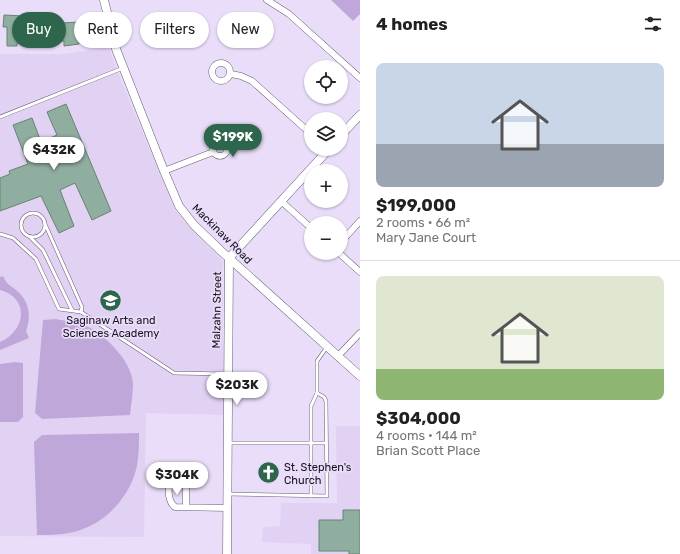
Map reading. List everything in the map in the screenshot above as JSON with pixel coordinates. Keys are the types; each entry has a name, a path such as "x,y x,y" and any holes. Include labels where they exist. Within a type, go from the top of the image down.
{"street":[{"name":"Mackinaw Road","path":"104,0 116,49 123,68 164,171 179,206 187,218 229,258 360,376"},
{"path":"267,0 290,14 360,78"},
{"path":"231,74 241,76 252,81 304,128"},
{"path":"348,128 360,115"},
{"path":"164,171 213,152"},
{"path":"229,258 322,156"},
{"path":"281,201 304,222"},
{"path":"348,234 360,221"},
{"name":"Malzahn Street","path":"227,554 229,258"},
{"path":"347,260 360,272"},
{"path":"338,356 360,333"},
{"path":"186,507 185,483 183,479 172,479 170,500 171,504 175,507 228,508"}],"lane":[{"path":"0,117 123,68"},
{"path":"72,310 43,250 23,232 21,224 24,216 32,213 39,214 45,224 82,307 81,312"},
{"path":"30,237 41,234 44,231 45,224"},
{"path":"0,234 13,238 36,259 58,309 81,312 174,373 228,374"},
{"path":"311,496 311,406 317,394 316,364 319,357 327,347"},
{"path":"228,494 325,496 328,494 326,401 324,397 317,394"},
{"path":"227,443 326,443"}],"shaded area":[{"path":"331,0 360,0 360,14 353,21"},
{"name":"Saginaw Arts and Sciences Academy","path":"109,48 114,63 174,208 183,220 223,261 223,339 228,374 227,415 146,413 144,537 0,536 0,54 64,54"},
{"path":"3,276 7,283 20,294 26,303 29,320 26,331 29,338 0,350 0,342 9,337 15,330 21,315 20,307 16,300 10,294 0,290 0,277"},
{"path":"56,319 78,323 98,333 122,356 131,375 133,384 130,415 42,419 35,413 43,320"},
{"path":"15,362 23,363 23,417 18,422 0,422 0,364"},
{"path":"336,426 360,426 360,554 311,554 311,544 262,542 263,527 280,526 281,503 337,503"},
{"path":"139,433 138,461 133,480 123,498 109,513 101,520 77,531 60,534 37,535 34,442 42,435"}],"building":[{"path":"4,15 12,15 12,46 7,46 7,27 3,27"},
{"path":"74,22 74,45 66,46 66,23"},
{"path":"66,104 111,211 92,220 75,183 60,190 74,226 59,233 41,196 0,211 0,178 10,174 9,171 28,164 13,125 32,118 41,142 57,135 47,112"},
{"path":"343,510 360,510 360,554 349,554 349,551 319,551 319,520 343,520"}],"place":[{"name":"Saginaw Arts and Sciences Academy","path":"111,300"},
{"name":"St. Stephen's Church","path":"268,473"}]}
